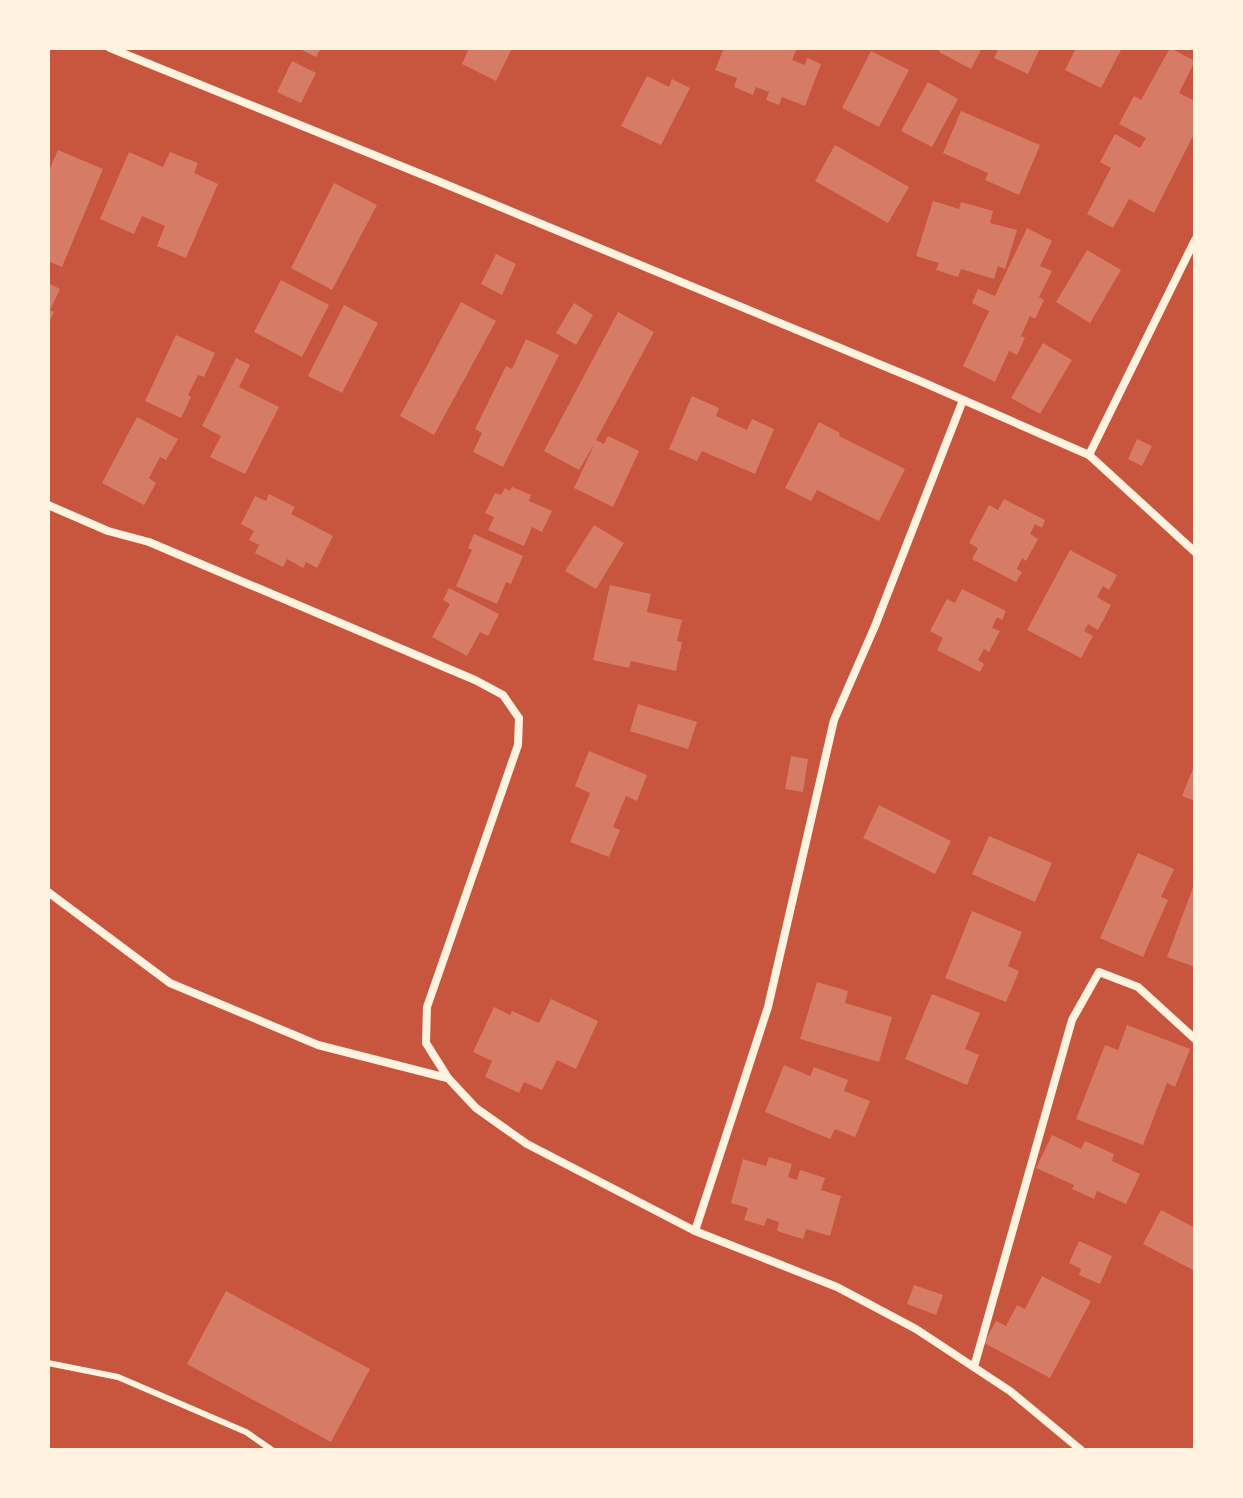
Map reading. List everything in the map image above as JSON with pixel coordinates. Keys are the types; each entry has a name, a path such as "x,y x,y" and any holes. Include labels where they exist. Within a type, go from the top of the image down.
{"street":[{"path":"110,48 477,197 1089,455 1195,552"},
{"path":"1089,455 1195,240"},
{"path":"695,1231 768,1007 834,720 875,626 963,400"},
{"path":"48,505 108,531 149,542 475,680 503,695 519,718 518,745 427,1007 426,1043 448,1078 476,1108 527,1144 695,1231 837,1287 916,1329 1010,1391 1081,1450"},
{"path":"48,892 170,983 318,1045 448,1078"},
{"path":"974,1367 1072,1020 1099,972 1138,987 1195,1039"}],"lane":[{"path":"48,1363 118,1377 246,1432 272,1450"}],"building":[{"path":"298,48 321,48 316,57"},
{"path":"469,48 512,48 496,81 462,64"},
{"path":"724,48 797,48 792,60 805,65 807,58 821,64 805,106 782,97 779,105 766,100 769,92 756,87 753,95 734,87 737,78 715,70"},
{"path":"941,48 982,48 971,69 939,52"},
{"path":"999,48 1040,48 1028,74 994,58"},
{"path":"1076,48 1122,48 1101,88 1065,70"},
{"path":"1170,48 1195,61 1179,93 1195,101 1195,132 1154,213 1129,199 1113,228 1087,214 1111,168 1100,162 1115,134 1140,148 1146,138 1119,124 1134,96 1141,100"},
{"path":"871,51 909,70 879,127 842,108"},
{"path":"292,61 316,73 301,103 277,92"},
{"path":"647,76 669,87 672,79 690,88 661,145 621,126"},
{"path":"928,82 958,99 932,147 901,131"},
{"path":"961,111 1040,145 1019,195 985,180 988,173 943,153"},
{"path":"835,145 909,187 888,223 815,181"},
{"path":"58,150 103,169 62,267 48,261 48,167"},
{"path":"129,152 163,167 170,152 198,163 194,173 218,184 186,258 157,246 165,226 142,216 134,234 100,219"},
{"path":"334,183 377,205 332,290 291,268"},
{"path":"933,201 959,209 961,202 993,211 990,223 1017,230 1005,269 998,266 994,279 961,269 958,277 936,270 939,263 916,256"},
{"path":"1027,228 1052,241 1040,266 1052,271 1039,297 1044,300 1035,319 1030,316 1017,355 1009,351 995,382 963,366 989,311 972,303 978,289 995,296"},
{"path":"1087,250 1121,270 1090,323 1056,302"},
{"path":"496,254 516,264 502,295 481,284"},
{"path":"281,280 329,305 302,357 254,332"},
{"path":"48,283 60,289 50,310 54,312 48,325"},
{"path":"461,302 496,321 434,435 400,416"},
{"path":"574,303 593,315 576,345 556,333"},
{"path":"344,305 378,323 342,393 308,376"},
{"path":"618,312 654,332 596,440 604,444 608,436 639,451 613,507 574,488 595,443 579,470 544,451"},
{"path":"176,335 215,353 204,377 198,375 181,418 145,401"},
{"path":"526,339 559,355 503,467 473,452 482,433 475,429 506,366 512,369"},
{"path":"1043,343 1072,360 1040,414 1011,398"},
{"path":"236,358 250,365 239,387 279,407 245,474 210,457 221,436 202,426"},
{"path":"692,396 719,408 716,416 747,430 752,419 774,429 755,474 702,451 697,461 669,449"},
{"path":"137,417 178,439 166,460 160,457 149,478 156,483 144,505 102,483"},
{"path":"819,422 840,433 839,436 905,469 879,521 817,490 811,501 785,488"},
{"path":"1137,439 1152,446 1142,466 1128,459"},
{"path":"512,487 531,495 529,501 552,511 542,532 532,527 524,546 488,530 494,517 485,513 495,493 501,495 505,488 510,491"},
{"path":"269,494 295,507 291,514 333,536 317,568 306,562 303,568 287,559 283,567 255,553 259,545 249,540 254,531 241,524 255,496 266,501"},
{"path":"1004,499 1045,520 1042,528 1035,524 1030,534 1038,539 1026,561 1022,558 1017,569 1022,572 1016,582 972,559 978,548 969,543 989,505 998,510"},
{"path":"594,525 624,543 596,589 565,571"},
{"path":"474,534 523,556 511,584 506,582 497,604 456,586 472,550 468,548"},
{"path":"1070,550 1117,575 1109,590 1103,586 1097,597 1111,605 1098,630 1088,624 1084,631 1093,636 1081,658 1027,630"},
{"path":"610,585 651,594 647,612 682,620 677,641 682,642 676,671 631,661 629,668 593,660"},
{"path":"449,588 499,614 488,636 480,632 467,656 432,637 450,604 443,600"},
{"path":"962,589 1006,611 1002,620 997,617 992,628 1000,631 989,652 984,649 978,660 984,664 980,672 937,650 943,638 930,631 947,599 955,603"},
{"path":"638,704 697,722 688,749 630,731"},
{"path":"589,751 647,775 637,801 626,796 613,827 620,830 609,857 570,842 590,793 575,786"},
{"path":"791,756 808,759 803,792 785,789"},
{"path":"1195,764 1195,801 1182,796"},
{"path":"879,805 951,841 935,874 863,838"},
{"path":"989,836 1052,863 1035,902 972,874"},
{"path":"1138,853 1174,869 1161,897 1168,900 1143,957 1100,938"},
{"path":"1195,882 1195,967 1167,957"},
{"path":"972,911 1022,932 1008,966 1019,971 1006,1002 945,978"},
{"path":"817,982 848,991 845,1003 892,1017 879,1062 800,1039"},
{"path":"932,994 980,1013 965,1049 979,1055 967,1085 905,1059"},
{"path":"551,999 598,1021 576,1069 557,1060 542,1090 524,1082 519,1093 485,1077 492,1061 473,1052 494,1007 539,1023"},
{"path":"1127,1025 1190,1049 1175,1087 1167,1083 1143,1145 1076,1119 1105,1045 1118,1050"},
{"path":"784,1065 810,1076 814,1067 848,1080 844,1091 870,1101 855,1137 835,1129 830,1139 765,1112"},
{"path":"1052,1135 1081,1149 1085,1141 1114,1154 1112,1161 1140,1174 1126,1204 1097,1191 1094,1199 1072,1189 1074,1185 1036,1168"},
{"path":"769,1157 792,1164 788,1177 797,1180 800,1170 825,1178 821,1190 841,1196 830,1236 806,1229 803,1239 777,1231 779,1222 767,1218 764,1226 744,1220 748,1208 731,1203 743,1159 766,1166"},
{"path":"1161,1210 1195,1228 1195,1271 1143,1244"},
{"path":"1079,1241 1112,1256 1100,1284 1079,1275 1081,1269 1069,1263"},
{"path":"1042,1276 1091,1301 1050,1378 984,1343 996,1321 1006,1326 1017,1305 1025,1309"},
{"path":"914,1285 943,1295 936,1315 907,1304"},
{"path":"226,1291 370,1369 331,1442 187,1364"}]}
